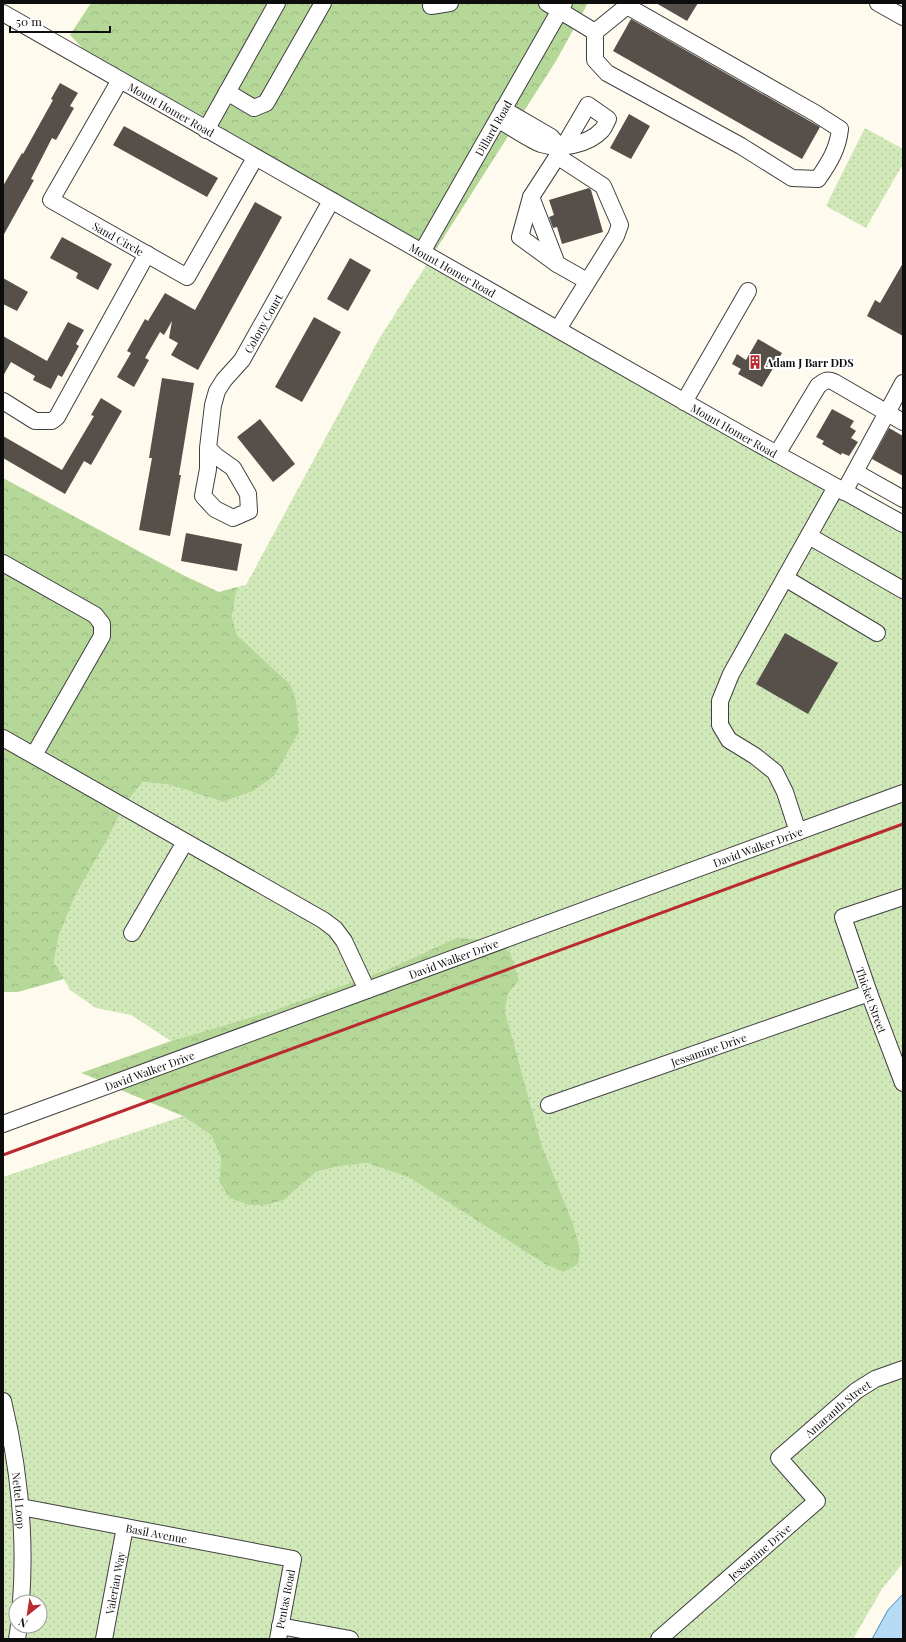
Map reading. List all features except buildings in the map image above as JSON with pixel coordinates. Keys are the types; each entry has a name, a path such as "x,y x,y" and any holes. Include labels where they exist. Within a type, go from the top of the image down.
{"street":[{"path":"206,130 277,3"},
{"path":"227,92 254,108 266,103 323,3"},
{"path":"431,6 450,3"},
{"path":"878,3 903,17"},
{"path":"557,5 595,32"},
{"name":"Dillard Road","path":"422,252 500,114 557,5"},
{"path":"627,6 815,113 840,129 839,142 829,164 818,179 792,178 741,146 606,73 595,60 595,32 627,6"},
{"name":"Mount Homer Road","path":"7,10 120,80 206,130 684,402 903,524"},
{"name":"Sand Circle","path":"120,80 51,200 187,277 255,158"},
{"path":"500,114 551,137 560,149 604,186 620,225 616,236 558,329"},
{"path":"560,149 531,197 520,237 557,264 587,281"},
{"path":"531,197 557,264"},
{"name":"Colony Court","path":"208,448 213,405 217,391 224,380 242,360 331,201"},
{"path":"3,402 35,421 52,421 57,417 147,254"},
{"path":"684,402 748,291"},
{"path":"777,454 818,386 824,381 829,380 903,422"},
{"path":"798,832 784,792 774,772 755,756 729,740 720,725 720,701 731,674 809,536 840,489 855,472 903,384"},
{"path":"855,472 903,499"},
{"path":"809,536 903,590"},
{"path":"3,563 95,615 102,624 102,636 34,755"},
{"path":"785,578 877,633"},
{"path":"3,738 322,920 335,929 344,940 367,990"},
{"name":"David Walker Drive","path":"3,1124 903,793"},
{"path":"132,933 186,842"},
{"name":"Thicket Street","path":"903,896 843,917 869,993 903,1083"},
{"name":"Jessamine Drive","path":"549,1105 869,993"},
{"name":"Amaranth Street","path":"779,1458 856,1391 875,1379 903,1369"},
{"name":"Nettel Loop","path":"3,1401 14,1452 21,1507 23,1561 21,1594"},
{"name":"Jessamine Drive","path":"659,1639 816,1501 779,1458"},
{"name":"Basil Avenue","path":"21,1507 293,1559"},
{"name":"Valerian Way","path":"104,1639 126,1527"},
{"name":"Pentas Road","path":"279,1632 293,1559"},
{"path":"279,1632 350,1639"}],"green space":[{"path":"91,3 556,3 420,242 359,206 298,173 195,112 87,53 70,35"},
{"path":"571,3 588,3 556,61 435,251 432,249"},
{"path":"865,128 903,149 903,164 866,228 826,206"},
{"path":"427,264 744,445 903,533 903,786 486,939 456,938 391,968 272,1011 171,1041 131,1015 96,1008 70,990 54,962 59,935 75,896 106,842 125,804 143,782 171,785 223,802 251,792 290,684 237,635 232,616 237,587 246,585 379,339"},
{"path":"3,478 183,575 219,592 237,587 232,616 237,635 290,684 296,701 299,732 274,776 251,792 223,802 171,785 143,782 125,804 106,842 75,896 59,935 54,962 64,979 18,992 3,992"},
{"path":"903,801 903,1563 882,1589 853,1639 3,1639 3,1177 183,1116 211,1135 221,1157 219,1182 230,1198 248,1205 284,1200 316,1172 339,1166 367,1163 410,1178 545,1264 580,1249 574,1226 542,1146 505,1011 508,994 519,980 502,948"},
{"path":"456,938 486,939 99,1080 81,1073 171,1041 272,1011 391,968"},
{"path":"502,948 510,952 519,980 508,994 505,1011 542,1146 574,1226 580,1249 578,1264 564,1272 545,1264 410,1178 367,1163 339,1166 316,1172 284,1200 265,1205 248,1205 230,1198 219,1182 221,1157 211,1135 183,1116 118,1089"}],"water":[{"path":"903,1594 903,1639 872,1639 888,1610"}],"railway":[{"path":"3,1155 903,824"}],"place":[{"name":"Adam J Barr DDS","path":"755,362"}]}
